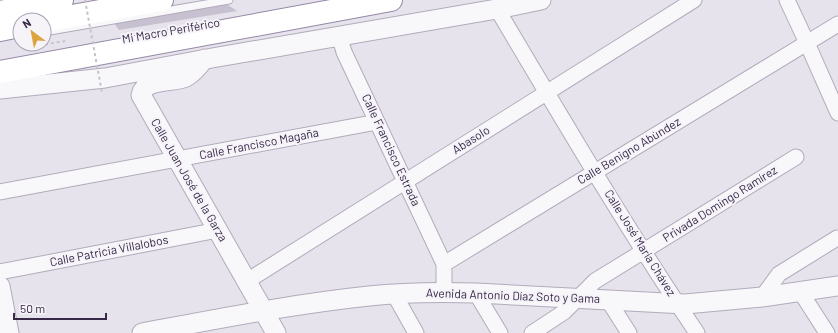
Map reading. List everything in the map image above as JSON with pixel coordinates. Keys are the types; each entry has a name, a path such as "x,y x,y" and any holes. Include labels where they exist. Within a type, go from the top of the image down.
{"highway":[{"path":"0,12 62,0"},
{"path":"52,21 162,0"},
{"path":"0,72 391,0"},
{"path":"0,30 12,28"}],"street":[{"path":"0,90 105,78 204,59 497,9 541,0"},
{"name":"Abasolo","path":"247,281 694,0"},
{"path":"787,0 808,43 838,113"},
{"name":"Calle José María Chávez","path":"497,9 595,172 697,333"},
{"name":"Calle Benigno Abùndez","path":"444,264 838,24"},
{"name":"Calle Francisco Estrada","path":"339,36 344,52 444,264"},
{"name":"Calle Juan José de la Garza","path":"204,59 200,66 186,76 176,80 149,84 141,93 143,100 276,333"},
{"name":"Calle Francisco Magaña","path":"0,192 377,122"},
{"name":"Privada Domingo Ramírez","path":"532,333 564,312 595,281 796,157"},
{"name":"Calle Patricia Villalobos","path":"0,272 218,230"},
{"path":"762,297 779,274 838,238"},
{"path":"444,264 444,292"},
{"path":"0,286 9,333"},
{"name":"Avenida Antonio Díaz Soto y Gama","path":"142,333 264,311 394,294 444,292 476,293 677,303 762,297 838,286"},
{"path":"800,291 827,333"},
{"path":"476,293 500,333"},
{"path":"394,294 416,333"},
{"path":"608,300 629,333"}],"lane":[{"name":"Mi Macro Periférico","path":"52,31 229,0"}],"path":[{"path":"85,0 102,93"},
{"path":"52,43 70,40"}],"building":[{"path":"225,3 237,11 119,30 113,22"}]}
